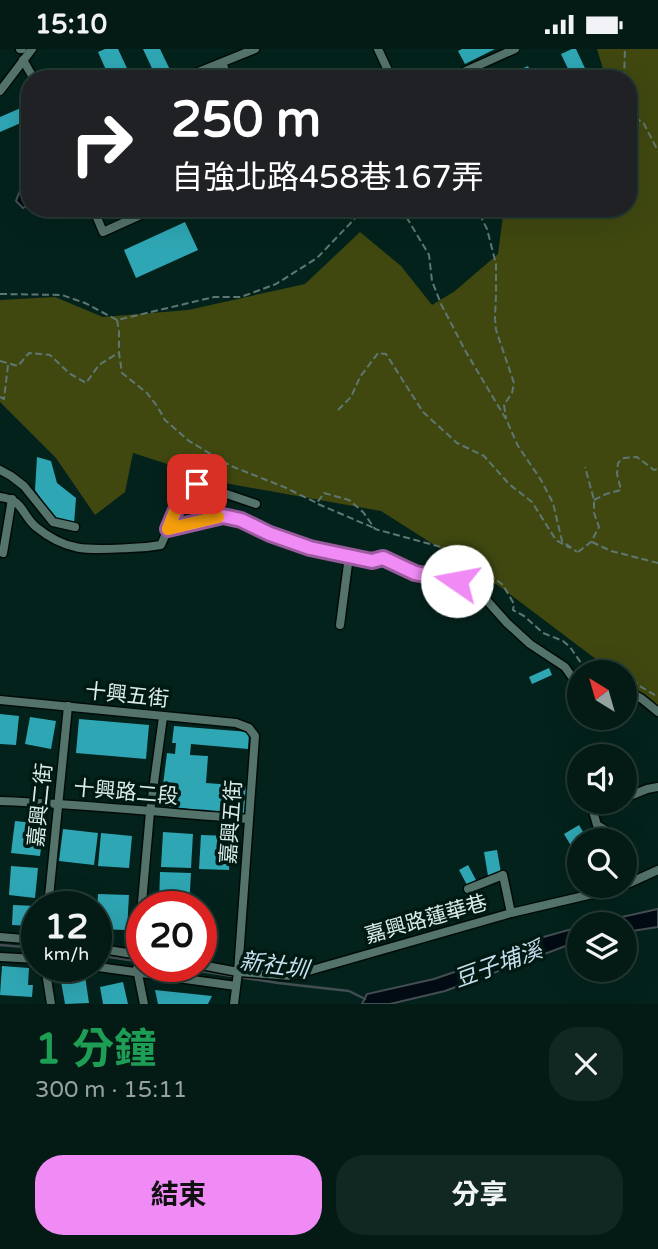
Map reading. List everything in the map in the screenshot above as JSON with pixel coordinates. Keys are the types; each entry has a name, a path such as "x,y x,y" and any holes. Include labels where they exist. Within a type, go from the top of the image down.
{"street":[{"path":"0,91 32,49"},
{"path":"204,70 255,49"},
{"path":"378,49 388,70"},
{"path":"468,70 514,49"},
{"path":"23,60 29,70"},
{"path":"222,63 225,70"},
{"path":"97,217 103,232 136,217"},
{"path":"0,470 24,486 53,522 75,527"},
{"path":"0,498 12,499 34,525 65,545 77,549 109,550 144,549 161,545 184,491 197,484 257,504"},
{"path":"3,553 12,499"},
{"path":"168,529 223,516 241,520 310,548 372,561 383,558 415,573 473,585 530,644 567,670"},
{"path":"340,625 349,556"},
{"path":"637,696 658,712"},
{"name":"十興五街","path":"0,700 236,723 249,728"},
{"name":"嘉興二街","path":"49,891 68,706"},
{"path":"144,891 150,812 163,717"},
{"name":"嘉興五街","path":"234,1004 255,736 249,728"},
{"path":"637,793 658,787"},
{"name":"十興路二段","path":"0,801 57,803 249,819"},
{"name":"嘉興路蓮華巷","path":"637,879 658,870"},
{"path":"468,889 503,875 510,913"},
{"name":"嘉興路蓮華巷","path":"237,979 291,976 510,913 572,898"},
{"path":"0,937 21,939"},
{"path":"0,957 21,958"},
{"path":"217,971 237,979"},
{"path":"217,976 237,979"},
{"path":"48,982 51,1004"},
{"path":"141,982 144,1004"}],"path":[{"path":"624,70 625,49"},
{"path":"637,119 643,122 658,151"},
{"path":"117,320 215,297 241,297 276,284 317,258 356,217"},
{"path":"406,217 429,255 432,281 441,305 506,419 518,446 553,503 562,541 577,552"},
{"path":"481,217 496,264 496,330 514,383 512,393 504,405 506,419"},
{"path":"0,294 62,295 104,311 117,320 122,373 147,393 165,420 189,440 231,466 375,529 441,547 479,566 503,585 514,604 513,610 544,633 563,641 579,660"},
{"path":"0,361 18,366 29,353 50,355 69,373 86,383 99,365 119,353"},
{"path":"338,410 351,397 360,377 379,353 386,353 423,412 457,443 484,456 509,484 532,502 556,540 577,552"},
{"path":"0,397 4,399 8,363"},
{"path":"594,500 621,490 617,474 618,463 624,457 637,457 653,470 658,469"},
{"path":"577,552 591,542 599,527 585,467"},
{"path":"317,503 324,493 349,500 363,512 375,529"},
{"path":"591,542 611,551 658,563"},
{"path":"637,684 658,697"}],"green space":[{"path":"597,49 658,49 658,706 637,690 637,660 597,660 499,586 381,511 230,484 133,453 125,492 95,515 56,458 0,402 0,300 55,297 103,317 188,310 305,284 360,232 401,266 432,305 455,291 498,254 503,217 637,217 637,70 603,70"}],"water":[{"path":"21,188 21,206 16,201"},
{"path":"658,909 658,927 637,930 637,914"},
{"name":"豆子埔溪","path":"567,930 567,945 445,991 390,1004 362,1004 367,994 434,979 472,966 522,943"}],"building":[{"path":"118,49 128,70 106,70 98,52"},
{"path":"143,49 160,49 170,70 153,70"},
{"path":"495,49 465,64 458,51"},
{"path":"576,49 586,70 569,70 561,54"},
{"path":"21,108 21,123 0,132 0,117"},
{"path":"185,222 198,250 136,278 124,250"},
{"path":"37,457 51,461 57,483 76,498 74,524 54,518 35,490"},
{"path":"448,591 454,591 454,602 458,602 458,592 464,592 462,611 448,610"},
{"path":"549,668 552,675 532,684 529,677"},
{"path":"0,714 19,716 16,745 0,744"},
{"path":"30,717 56,721 51,749 25,744"},
{"path":"79,719 149,725 146,759 76,753"},
{"path":"174,726 249,732 248,749 191,744 190,755 208,756 206,783 247,786 244,815 160,809 167,753 175,754 176,743 172,743"},
{"path":"15,821 44,824 40,856 11,853"},
{"path":"63,829 98,833 94,865 59,861"},
{"path":"163,832 193,834 191,868 161,867"},
{"path":"101,833 132,836 129,868 98,866"},
{"path":"201,835 231,836 229,870 199,869"},
{"path":"497,850 501,873 488,876 484,852"},
{"path":"468,865 476,880 467,885 459,870"},
{"path":"11,866 38,868 36,891 21,891 21,896 9,895"},
{"path":"160,872 191,873 190,891 159,891"},
{"path":"112,894 126,895 126,930 112,930"},
{"path":"13,905 21,905 21,925 12,925"},
{"path":"2,966 21,967 21,982 33,985 32,997 0,995"},
{"path":"61,982 86,982 89,1003 65,1004"},
{"path":"123,982 128,1004 103,1004 100,987"},
{"path":"155,990 212,996 208,1004 158,1004"}],"waterway":[{"name":"新社圳","path":"0,945 21,947"},
{"name":"新社圳","path":"112,957 126,960"},
{"name":"新社圳","path":"217,974 349,991 365,999"}],"slow traffic":[{"path":"175,511 168,529 218,517"}],"route":[{"path":"197,484 184,491 168,529 223,516 241,520 310,548 372,561 383,558 415,573 457,581"}]}
